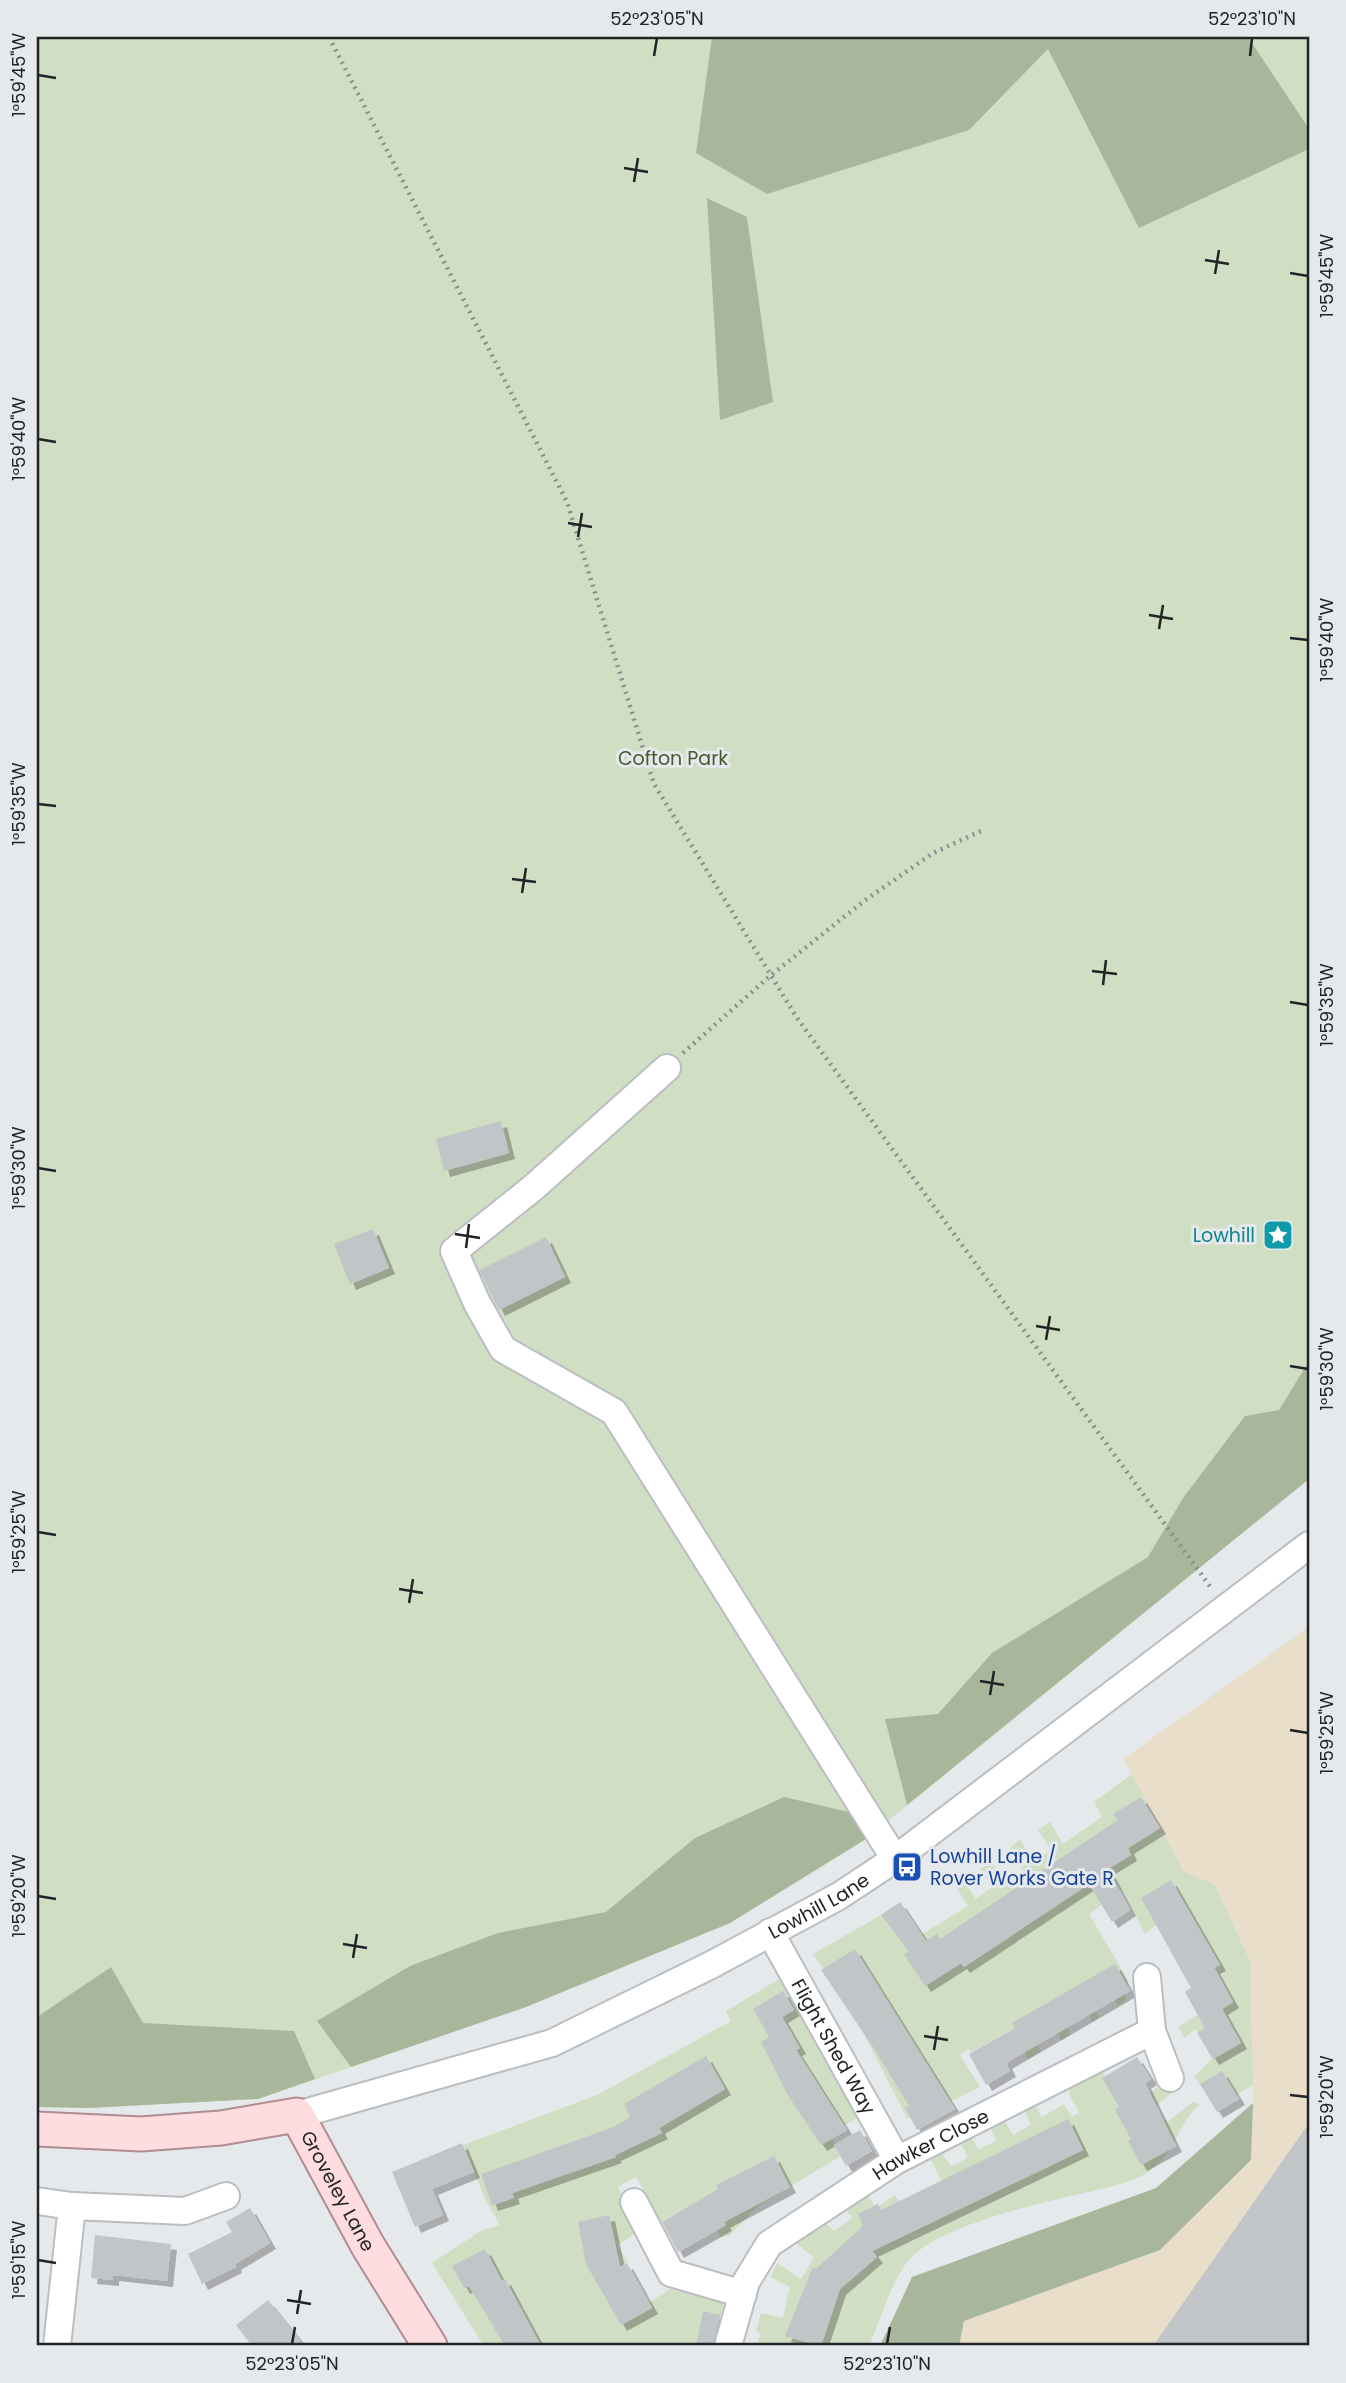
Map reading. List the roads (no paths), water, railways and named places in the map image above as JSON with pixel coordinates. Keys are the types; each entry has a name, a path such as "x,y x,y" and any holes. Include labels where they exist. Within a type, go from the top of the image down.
{"main road":[{"name":"Groveley Lane","path":"37,2129 141,2134 221,2128 297,2115 368,2246 430,2346"}],"street":[{"path":"667,1068 534,1187 454,1251 477,1303 503,1349 614,1412 895,1859"},
{"name":"Lowhill Lane","path":"297,2115 552,2043 839,1896 895,1859 1309,1545"},
{"name":"Flight Shed Way","path":"770,1932 897,2160"},
{"path":"1147,1977 1152,2031 1170,2078"},
{"name":"Hawker Close","path":"728,2346 746,2282 769,2245 897,2160 1152,2031"},
{"path":"37,2201 72,2206 185,2211 226,2196"},
{"path":"635,2202 671,2273 743,2294"},
{"path":"57,2346 72,2206"}],"place":[{"name":"Lowhill","path":"1278,1235"},
{"name":"Lowhill Lane / Rover Works Gate R","path":"907,1867"}],"park label":[{"name":"Cofton Park","path":"673,758"}]}
